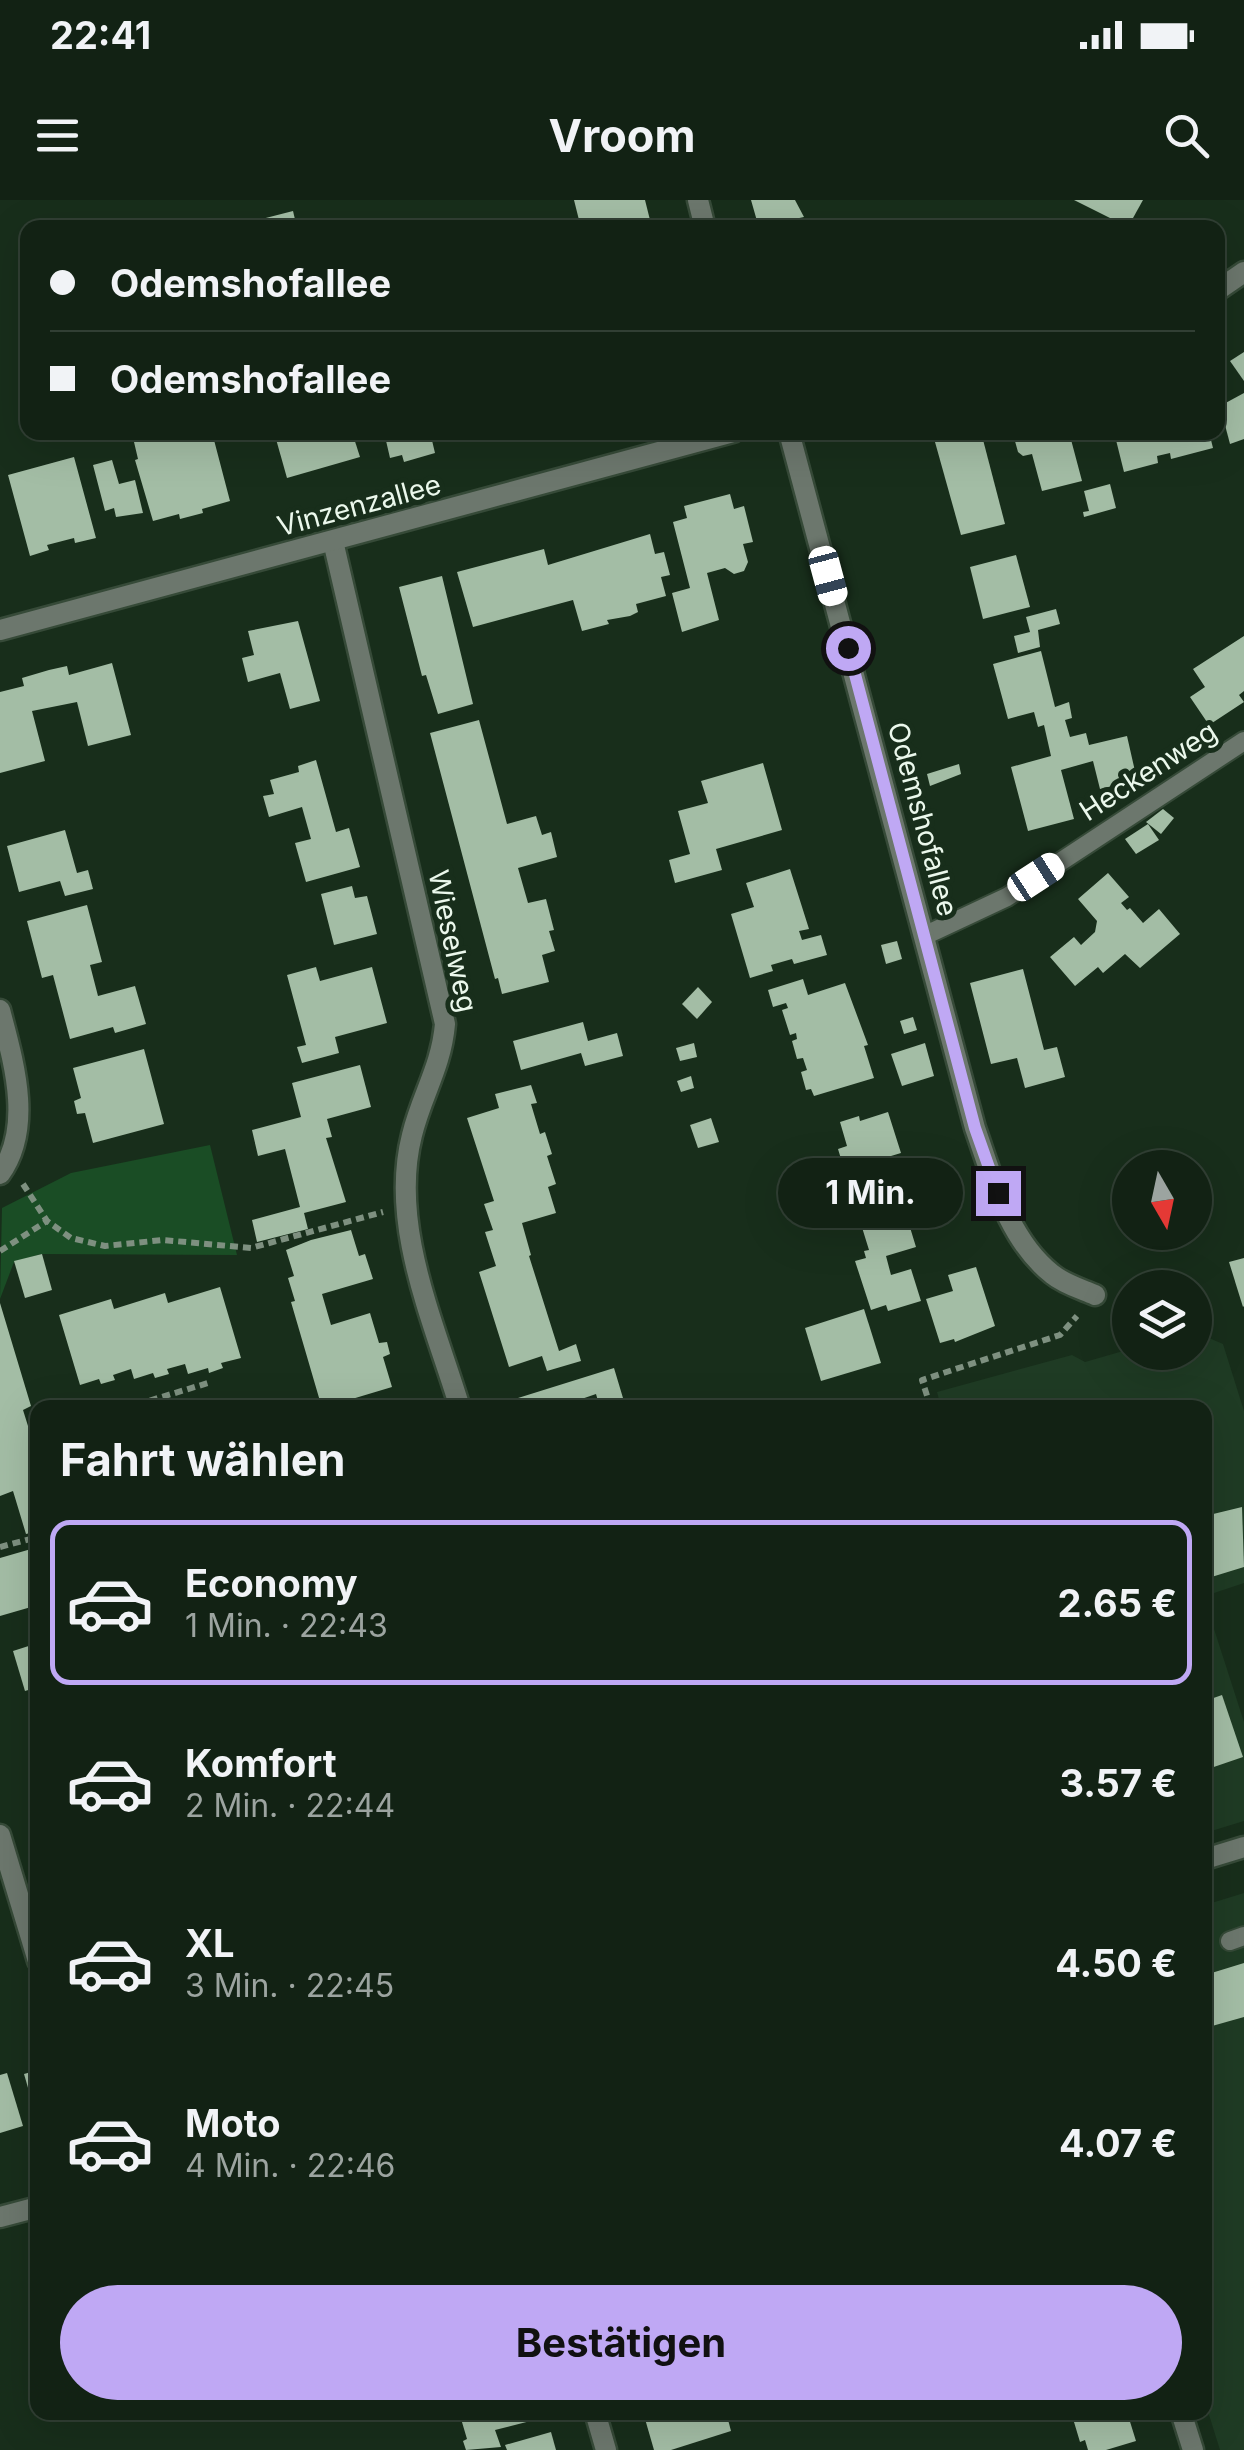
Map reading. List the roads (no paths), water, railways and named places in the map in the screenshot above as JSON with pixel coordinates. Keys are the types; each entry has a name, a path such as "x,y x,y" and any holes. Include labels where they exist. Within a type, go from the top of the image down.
{"street":[{"name":"Vinzenzallee","path":"0,630 704,440"},
{"name":"Odemshofallee","path":"791,440 975,1128 998,1193 1025,1249 1055,1277 1095,1295"},
{"name":"Wieselweg","path":"333,541 444,1024 442,1053 412,1136 405,1204 420,1277 458,1400"},
{"path":"0,1010 16,1071 18,1123 4,1168"},
{"path":"0,1834 30,1934"},
{"path":"1212,1857 1244,1847"},
{"path":"0,2217 30,2209"},
{"path":"597,2420 606,2450"},
{"path":"1184,2420 1193,2450"}],"lane":[{"name":"Heckenweg","path":"926,935 1007,897 1244,740"}]}
